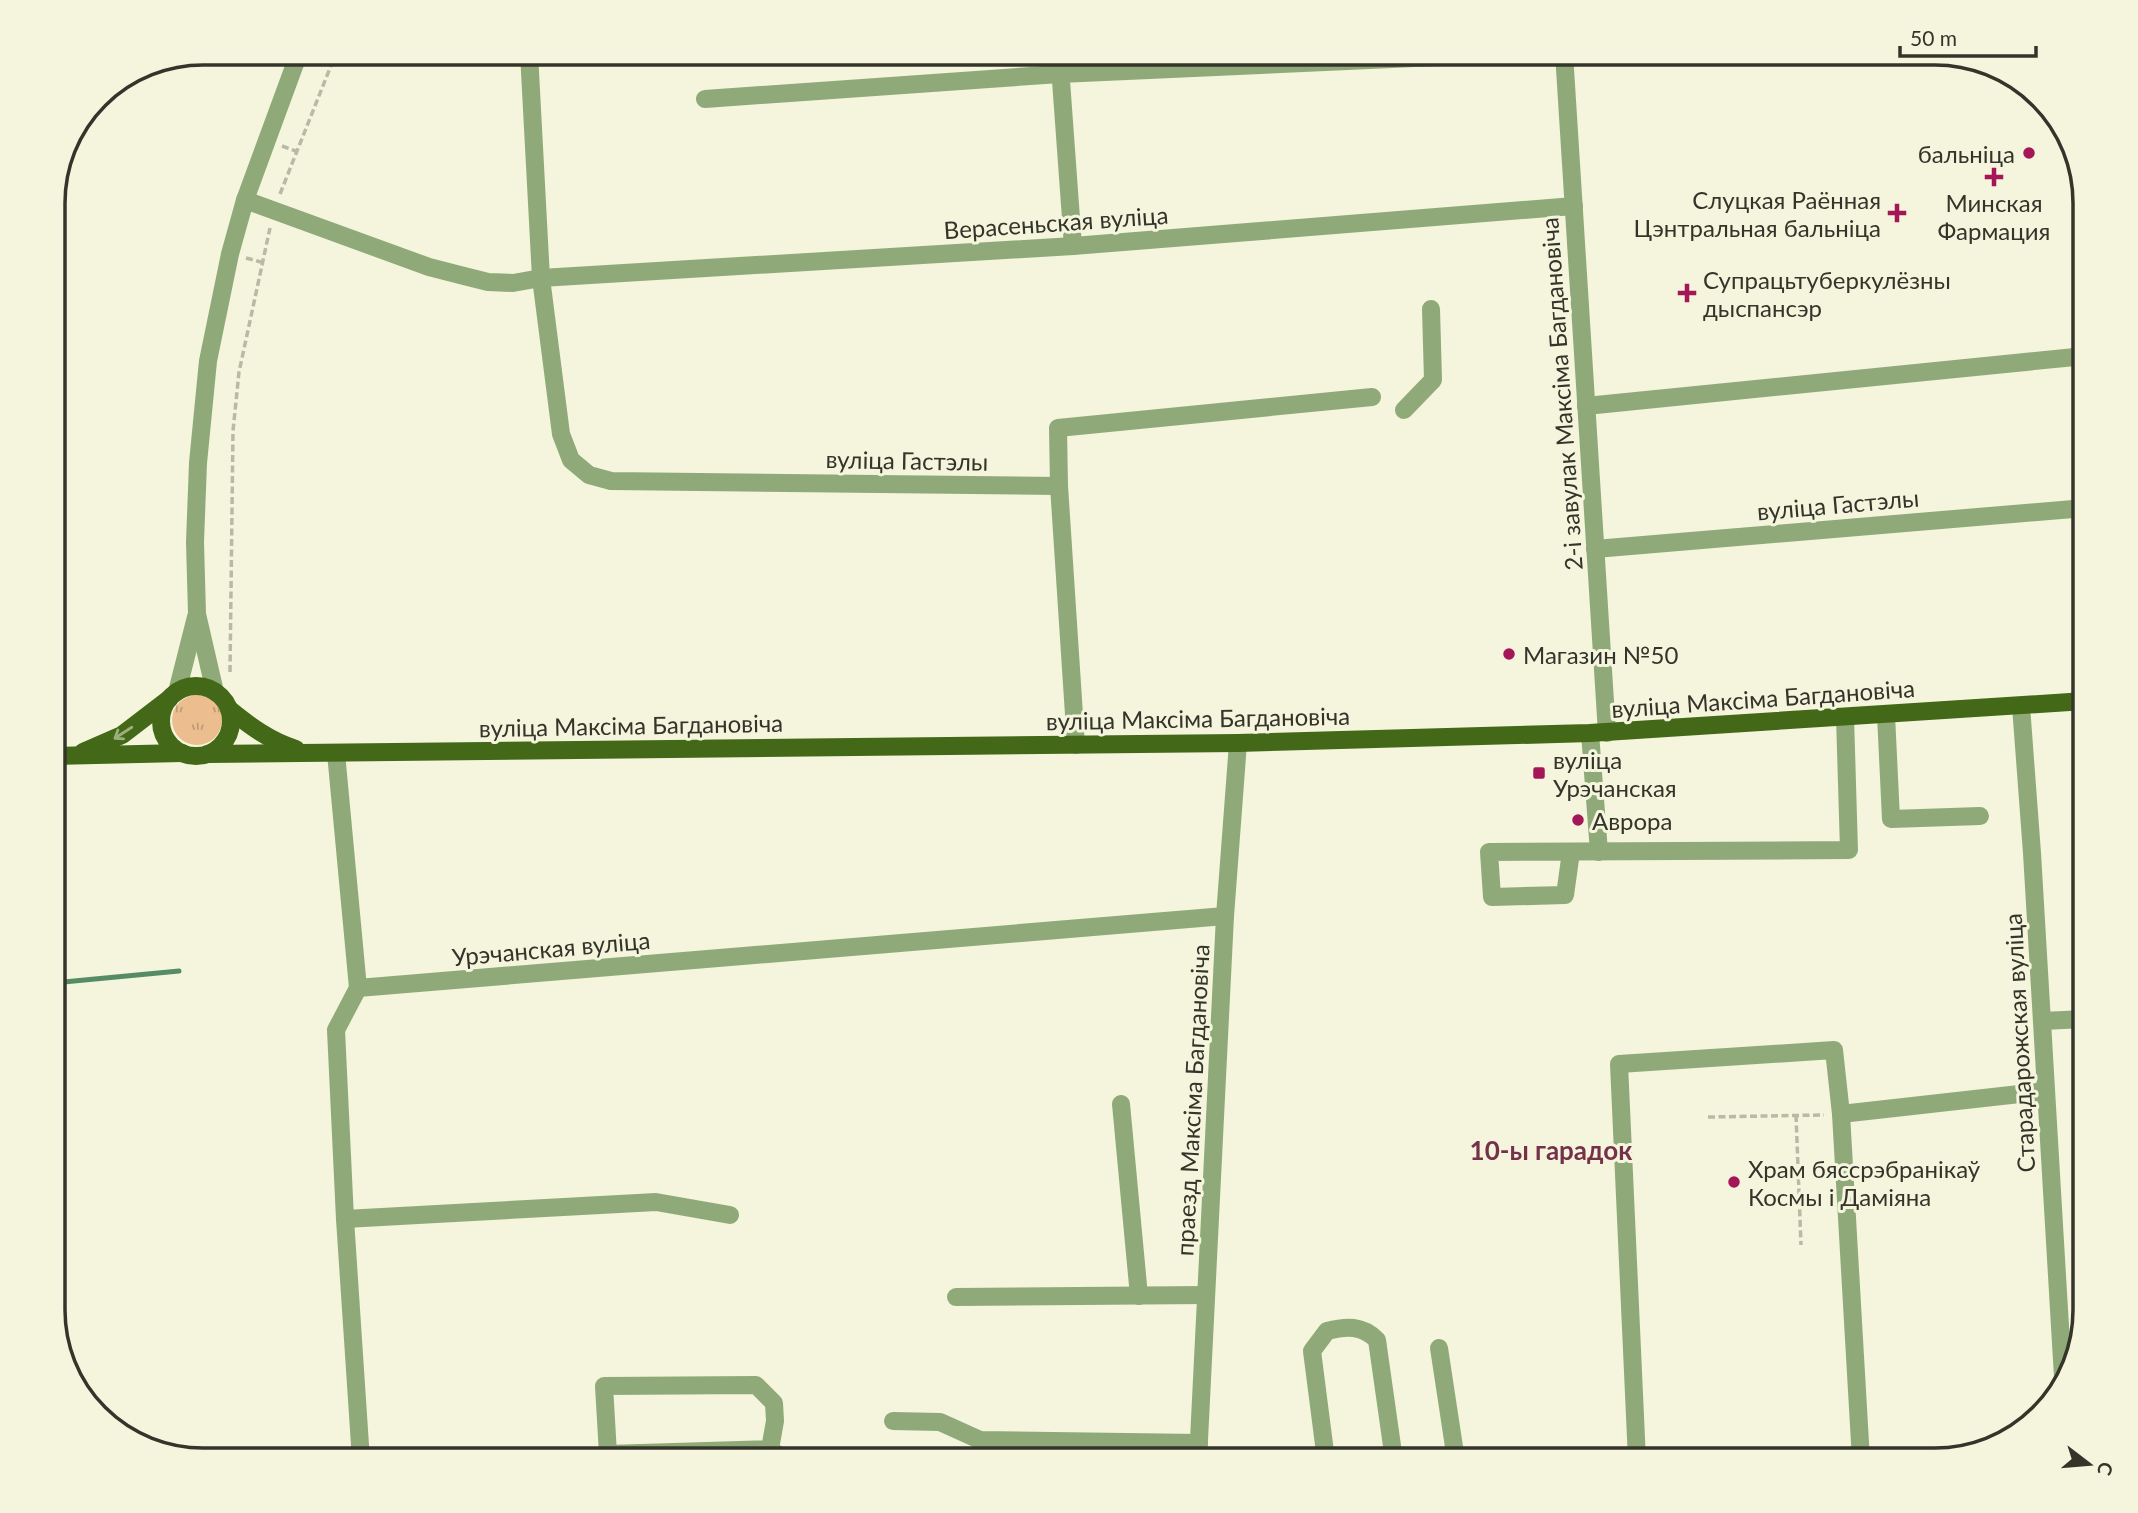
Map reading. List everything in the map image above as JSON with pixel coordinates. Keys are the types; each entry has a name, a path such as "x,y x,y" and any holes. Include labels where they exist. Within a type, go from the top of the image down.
{"main road":[{"path":"71,757 121,735 173,696 192,686 208,688 215,692 229,709 231,718 228,736 223,744 208,754 195,757 182,753 169,744 162,730 162,714 173,696"},
{"name":"вуліца Максіма Багдановіча","path":"208,754 1238,743 1598,733 2073,702"},
{"name":"вуліца Максіма Багдановіча","path":"229,709 256,730 281,744 310,753"},
{"path":"65,757 182,753"}],"street":[{"path":"215,692 197,614 195,542 198,463 208,361 230,254 245,200 294,65"},
{"name":"вуліца Гастэлы","path":"530,65 541,278 561,434 571,460 589,475 611,481 1059,486"},
{"path":"1060,65 1073,246"},
{"path":"705,99 1060,74 1251,65"},
{"name":"2-і завулак Максіма Багдановіча","path":"1565,65 1595,549 1599,852"},
{"name":"Верасеньская вуліца","path":"245,200 429,267 488,282 513,283 541,278 1073,246 1574,206"},
{"path":"1404,410 1433,380 1431,310"},
{"path":"1586,406 2073,357"},
{"path":"1076,745 1059,486 1058,428 1372,397"},
{"name":"вуліца Гастэлы","path":"1595,549 2073,509"},
{"path":"173,696 197,614"},
{"name":"Старадарожская вуліца","path":"2021,706 2062,1363"},
{"path":"1886,715 1891,819 1980,816"},
{"path":"1571,852 1565,895 1492,897 1489,852 1849,850 1845,718"},
{"name":"праезд Максіма Багдановіча","path":"1198,1448 1226,916 1238,743"},
{"path":"335,753 358,988 336,1030 360,1448"},
{"name":"Урэчанская вуліца","path":"358,988 1226,916"},
{"path":"2042,1021 2073,1020"},
{"path":"1636,1448 1619,1063 1834,1050 1860,1448"},
{"path":"1840,1114 2046,1091"},
{"path":"1121,1104 1139,1296"},
{"path":"345,1219 656,1202 730,1215"},
{"path":"956,1297 1206,1295"},
{"path":"1324,1448 1312,1351 1326,1331 1351,1327 1367,1330 1377,1340 1392,1448"},
{"path":"1439,1348 1454,1448"},
{"path":"608,1448 604,1386 756,1385 774,1403 775,1421 770,1448"},
{"path":"893,1421 940,1422 980,1440 1125,1448"}],"path":[{"path":"231,682 229,660 233,431 239,372 274,210 331,65"},
{"path":"1707,1117 1840,1114"},
{"path":"1796,1115 1801,1245"}],"green space":[{"path":"197,695 214,703 222,720 214,737 197,745 180,737 172,720 180,703"}],"waterway":[{"path":"65,982 179,971"}],"place":[{"name":"бальніца","path":"2029,153"},
{"name":"Минская Фармация","path":"1994,177"},
{"name":"Слуцкая Раённая Цэнтральная бальніца","path":"1897,213"},
{"name":"Супрацьтуберкулёзны дыспансэр","path":"1687,293"},
{"name":"Магазин №50","path":"1509,654"},
{"name":"вуліца Урэчанская","path":"1539,773"},
{"name":"Аврора","path":"1578,820"},
{"name":"Храм бяссрэбранікаў Космы і Даміяна","path":"1734,1182"}],"district":[{"name":"10-ы гарадок","path":"1551,1150"}]}
